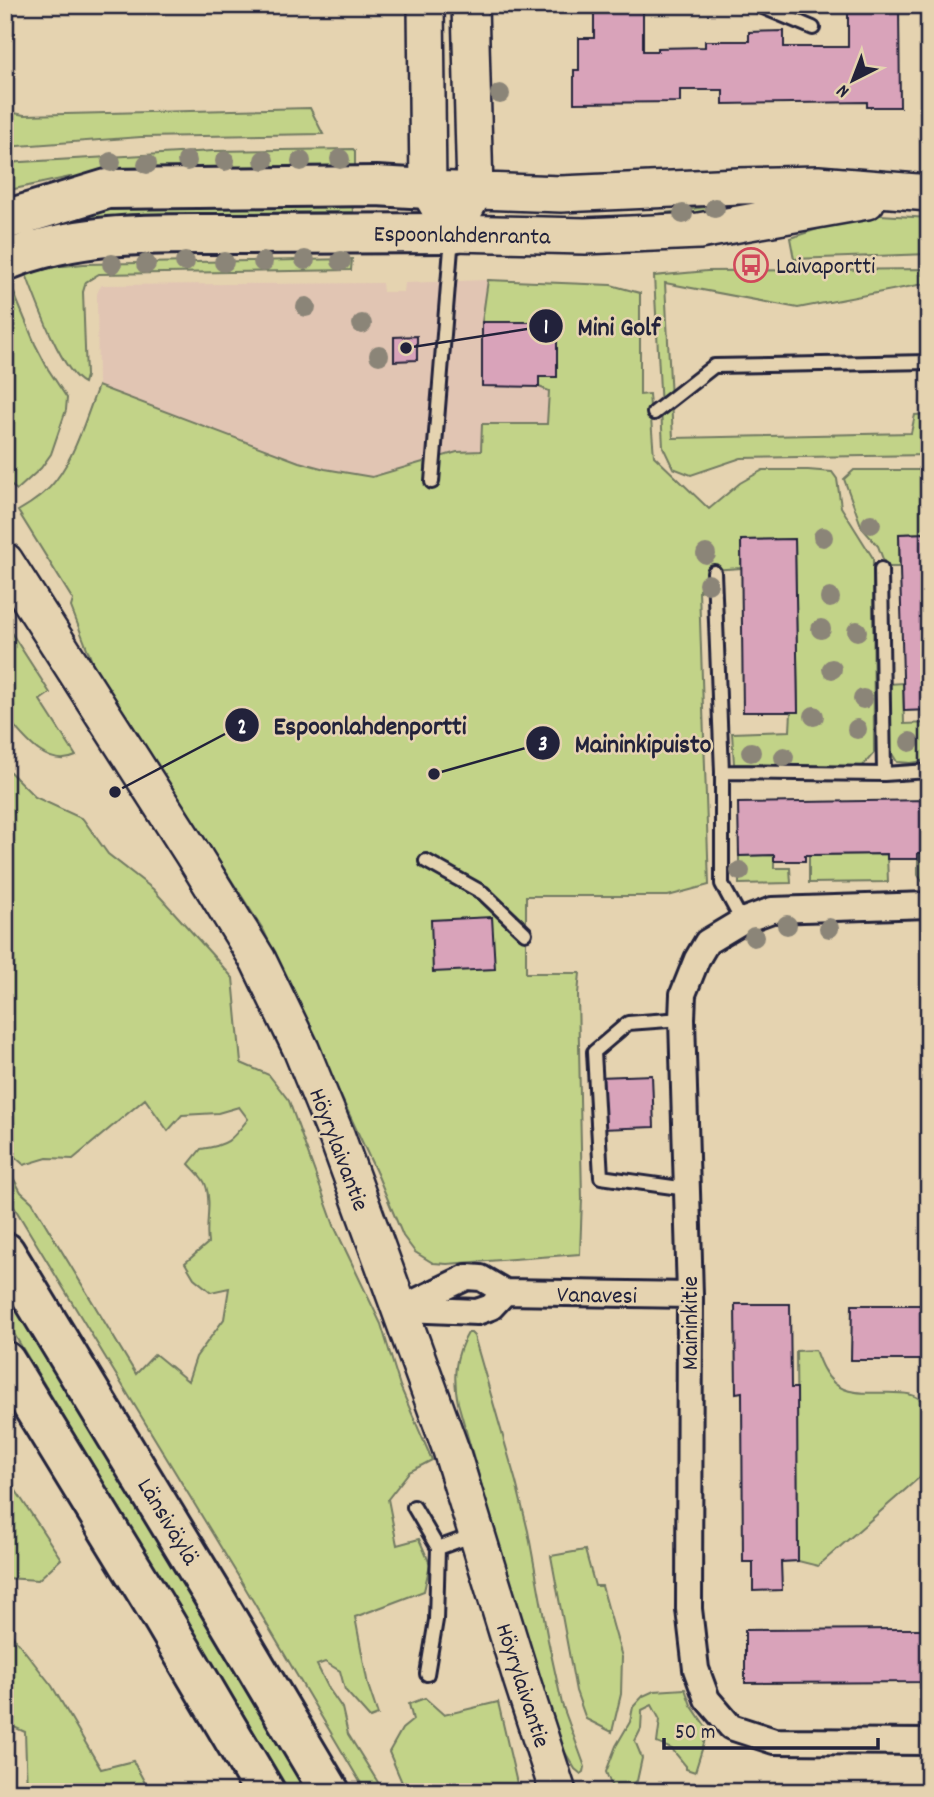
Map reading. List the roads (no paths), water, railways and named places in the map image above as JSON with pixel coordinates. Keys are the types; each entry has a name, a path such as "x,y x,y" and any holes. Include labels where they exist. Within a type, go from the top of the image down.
{"main road":[{"path":"426,5 428,189 453,233"},
{"path":"453,233 475,191 470,5"},
{"name":"Espoonlahdenranta","path":"5,220 107,189 376,186 561,194 818,184 923,192"},
{"path":"5,203 61,191 107,189"},
{"name":"Espoonlahdenranta","path":"5,261 33,250 73,240 128,234 453,233 585,236 699,231 923,192"},
{"name":"Höyrylaivantie","path":"5,561 258,960 301,1049 332,1124 452,1450 558,1792"},
{"name":"Länsiväylä","path":"5,1252 330,1792"},
{"path":"5,1360 265,1792"}],"street":[{"name":"Maininkitie","path":"929,905 772,910 742,921 708,942 697,959 683,994 682,1019 690,1295 689,1609 696,1670 706,1699 731,1727 774,1741 929,1742"},
{"name":"Vanavesi","path":"400,1309 467,1277 481,1278 505,1292 690,1295"},
{"path":"400,1309 477,1312 491,1307 505,1292"}],"lane":[{"path":"758,5 813,28"},
{"path":"432,482 453,233"},
{"path":"654,413 714,366 929,362"},
{"path":"881,569 884,774"},
{"path":"714,572 722,772 722,884 742,921"},
{"path":"722,772 884,774 929,771"},
{"path":"426,861 483,893 525,933"},
{"path":"682,1019 628,1023 594,1052 601,1177 687,1189"},
{"path":"414,1507 438,1548 436,1620 427,1674"},
{"path":"438,1548 477,1534"}],"place":[{"name":"Laivaportti","path":"751,265"},
{"name":"Mini Golf","path":"406,348"},
{"name":"Maininkipuisto","path":"434,774"},
{"name":"Espoonlahdenportti","path":"115,792"}]}
